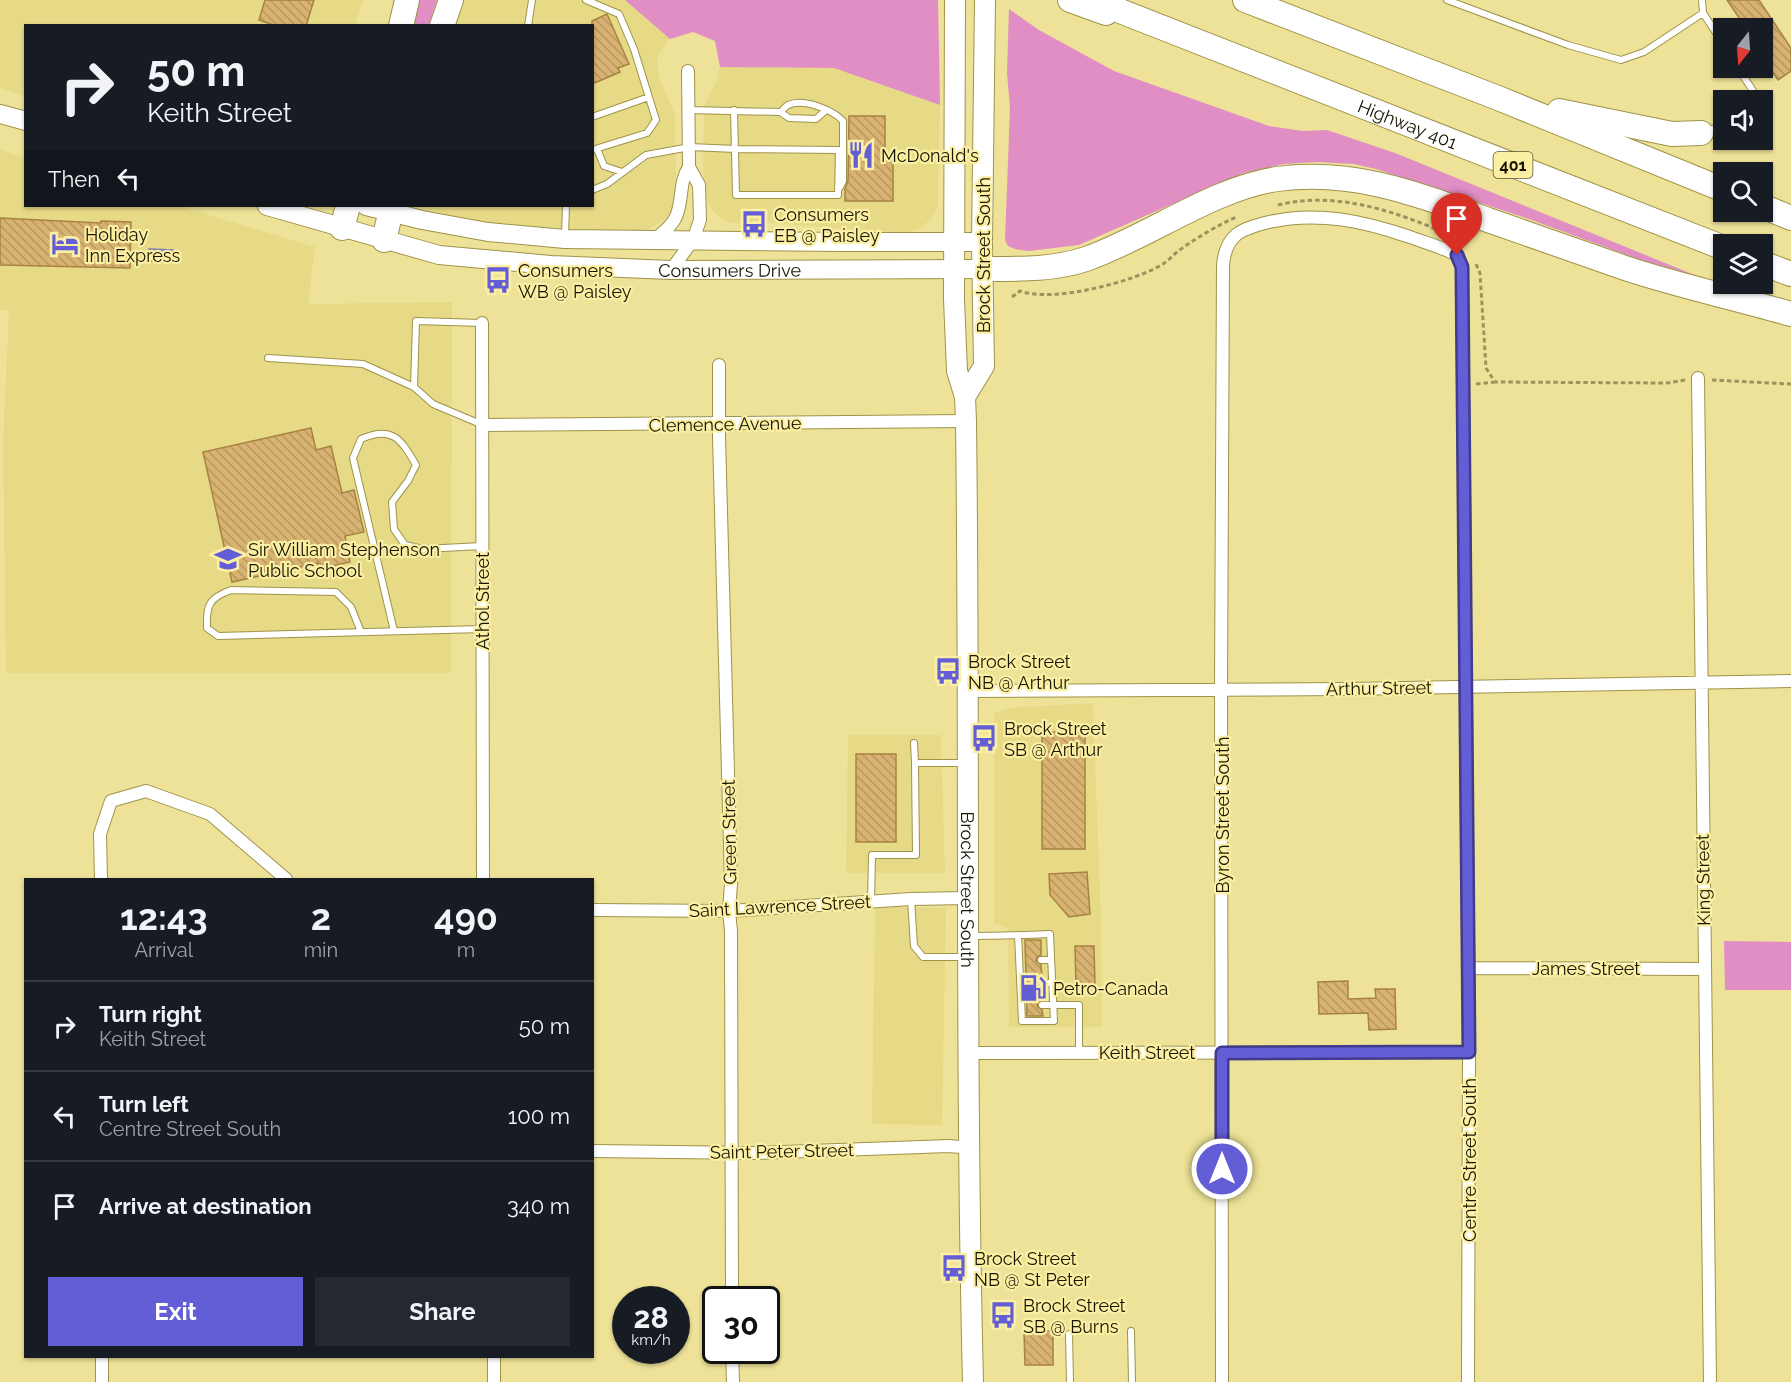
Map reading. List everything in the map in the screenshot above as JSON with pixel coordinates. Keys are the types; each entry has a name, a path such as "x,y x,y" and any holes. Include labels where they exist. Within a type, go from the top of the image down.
{"highway":[{"path":"401,24 407,0"},
{"path":"443,24 451,0"},
{"path":"1070,0 1303,83"},
{"name":"Highway 401","path":"1092,0 1713,244"},
{"path":"1245,0 1493,96 1713,186"},
{"path":"1287,0 1493,96 1672,134 1712,129"},
{"path":"982,270 1035,268 1083,260 1204,204 1256,183 1294,178 1340,177 1390,186 1628,269 1791,314"},
{"path":"384,240 391,209"},
{"path":"1773,211 1791,218"},
{"path":"1773,267 1791,274"}],"main road":[{"name":"Brock Street South","path":"955,0 954,270 957,371 966,397 969,1232 973,1382"},
{"name":"Brock Street South","path":"966,397 984,366 982,242 985,0"},
{"path":"0,114 24,120"},
{"name":"Consumers Drive","path":"274,207 345,217 384,240 439,255 551,265 671,270 982,270"},
{"name":"Consumers Drive","path":"374,207 391,209 422,220 488,232 565,239 982,242"}],"street":[{"path":"654,240 674,221 683,176 689,167 688,71"},
{"path":"671,270 693,240 700,220 699,185 689,167"},
{"name":"Byron Street South","path":"1222,1382 1221,689 1223,265 1226,248 1238,232 1291,217 1319,217 1372,225 1446,249 1457,255"},
{"name":"Centre Street South","path":"1457,255 1462,267 1469,1052 1468,1382"},
{"name":"Athol Street","path":"482,323 483,878"},
{"name":"Green Street","path":"720,365 719,424 731,884 729,911 732,1286"},
{"name":"King Street","path":"1698,378 1710,1382"},
{"name":"Clemence Avenue","path":"483,425 966,421"},
{"name":"Arthur Street","path":"966,691 1791,681"},
{"path":"101,878 100,834 111,801 146,791 210,814 285,878"},
{"name":"Saint Lawrence Street","path":"594,910 729,911 911,899 968,898"},
{"name":"James Street","path":"1468,968 1704,969"},
{"name":"Keith Street","path":"969,1053 1469,1052"},
{"name":"Saint Peter Street","path":"594,1150 731,1153 949,1146 970,1148"},
{"path":"102,1358 102,1382"},
{"path":"494,1358 494,1382"},
{"path":"732,1364 733,1382"}],"lane":[{"path":"528,24 532,0"},
{"path":"586,0 619,14 634,49 656,120 647,133 595,150 604,166 621,172"},
{"path":"1447,0 1568,45 1621,60 1644,52 1703,13"},
{"path":"1701,0 1703,13 1713,28"},
{"path":"594,116 649,97"},
{"path":"734,110 736,195 838,195 843,181 843,121 835,112 825,111 814,104 789,105 780,112"},
{"path":"688,110 780,112 789,118 816,119 825,111"},
{"path":"594,189 607,184 646,154 690,147 838,150 838,192"},
{"path":"565,239 566,207"},
{"path":"414,387 416,321 482,323"},
{"path":"268,358 363,364 414,387 433,404 483,425"},
{"path":"394,631 353,458 361,439 375,432 387,432 403,443 416,465 408,481 392,502 394,529 405,545 423,549 482,546"},
{"path":"361,632 351,607 336,592 231,590 216,596 207,611 207,628 218,636 482,629"},
{"path":"871,902 872,855 916,855 915,743"},
{"path":"915,763 967,763"},
{"path":"911,899 914,946 923,957 969,957"},
{"path":"969,936 1050,934 1054,1021 1022,1021 1024,1005 1022,960 1018,935"},
{"path":"1041,960 1051,960"},
{"path":"1042,983 1052,983"},
{"path":"1042,1005 1079,1005 1079,1052"},
{"path":"1131,1331 1132,1382"},
{"path":"1070,1334 1070,1382"}],"path":[{"path":"1268,207 1288,202 1325,200 1356,204 1413,219 1443,232"},
{"path":"1012,297 1020,291 1029,294 1057,294 1137,276 1165,262 1194,241 1240,216"},
{"path":"1473,256 1480,273 1486,368 1495,382"},
{"path":"1462,385 1495,382 1667,383 1698,378 1732,382 1791,384"}],"shaded area":[{"path":"0,0 363,0 355,24 24,24 24,96 0,88"},
{"path":"417,0 437,0 429,24 411,24"},
{"path":"459,0 625,0 670,39 657,57 659,77 675,115 676,198 665,220 647,230 584,232 490,224 436,216 417,207 594,207 594,24 451,24"},
{"path":"625,0 938,0 940,105 834,68 720,67 715,41 693,32 670,39"},
{"path":"1009,9 1039,30 1114,71 1269,126 1303,131 1327,130 1395,153 1697,276 1641,260 1523,217 1376,169 1354,164 1316,162 1284,164 1243,173 1079,245 1029,251 1015,249 1008,246 1005,240 1010,108 1007,73"},
{"path":"720,67 834,68 940,105 938,205 932,218 920,229 909,232 771,223 728,223 715,213 706,200 703,168 704,106 717,80"},
{"name":"Sir William Stephenson Public School","path":"0,150 24,158 24,207 182,207 315,247 308,304 452,302 451,673 6,673 3,441 9,310 0,310"},
{"path":"1093,703 1101,922 1102,1027 1009,1027 1008,928 994,923 994,713 1009,708"},
{"path":"848,735 941,735 945,873 846,873"},
{"path":"875,907 946,908 942,1125 872,1124"},
{"path":"1724,941 1791,942 1791,990 1725,990"}],"water":[{"path":"149,249 173,250 176,256 173,262 146,261"}],"building":[{"path":"265,0 314,0 307,24 270,24 259,20"},
{"path":"1727,0 1759,0 1771,18 1739,18"},
{"path":"607,14 629,64 618,68 620,72 594,83 594,24 592,21"},
{"path":"1773,21 1791,48 1791,71 1778,80 1773,73"},
{"name":"McDonald's","path":"849,116 885,116 885,160 893,160 893,201 845,201 848,181"},
{"name":"Holiday Inn Express","path":"0,218 101,223 101,221 131,222 130,268 0,265"},
{"path":"311,428 316,450 331,446 342,493 354,490 364,532 345,536 350,562 319,569 318,563 232,582 203,452"},
{"path":"1042,732 1085,732 1085,849 1042,849"},
{"path":"856,754 896,754 896,842 856,842"},
{"path":"1087,872 1090,914 1069,917 1050,895 1049,874"},
{"path":"1025,940 1041,940 1041,955 1036,961 1041,965 1042,978 1037,984 1042,988 1042,1000 1037,1006 1042,1010 1043,1016 1027,1016"},
{"path":"1075,946 1094,946 1095,987 1076,988"},
{"path":"1348,981 1348,999 1376,998 1375,989 1395,989 1396,1029 1369,1030 1368,1013 1319,1014 1318,982"},
{"path":"1024,1331 1053,1331 1053,1365 1025,1365"}],"place":[{"name":"McDonald's","path":"861,155"},
{"name":"Consumers EB @ Paisley","path":"754,224"},
{"name":"Holiday Inn Express","path":"65,244"},
{"name":"Consumers WB @ Paisley","path":"498,280"},
{"name":"Sir William Stephenson Public School","path":"228,559"},
{"name":"Brock Street NB @ Arthur","path":"948,671"},
{"name":"Brock Street SB @ Arthur","path":"984,738"},
{"name":"Petro-Canada","path":"1033,988"},
{"name":"Brock Street NB @ St Peter","path":"954,1268"},
{"name":"Brock Street SB @ Burns","path":"1003,1315"}],"route":[{"path":"1222,1169 1222,1053 1469,1052 1462,267 1457,255"}]}
